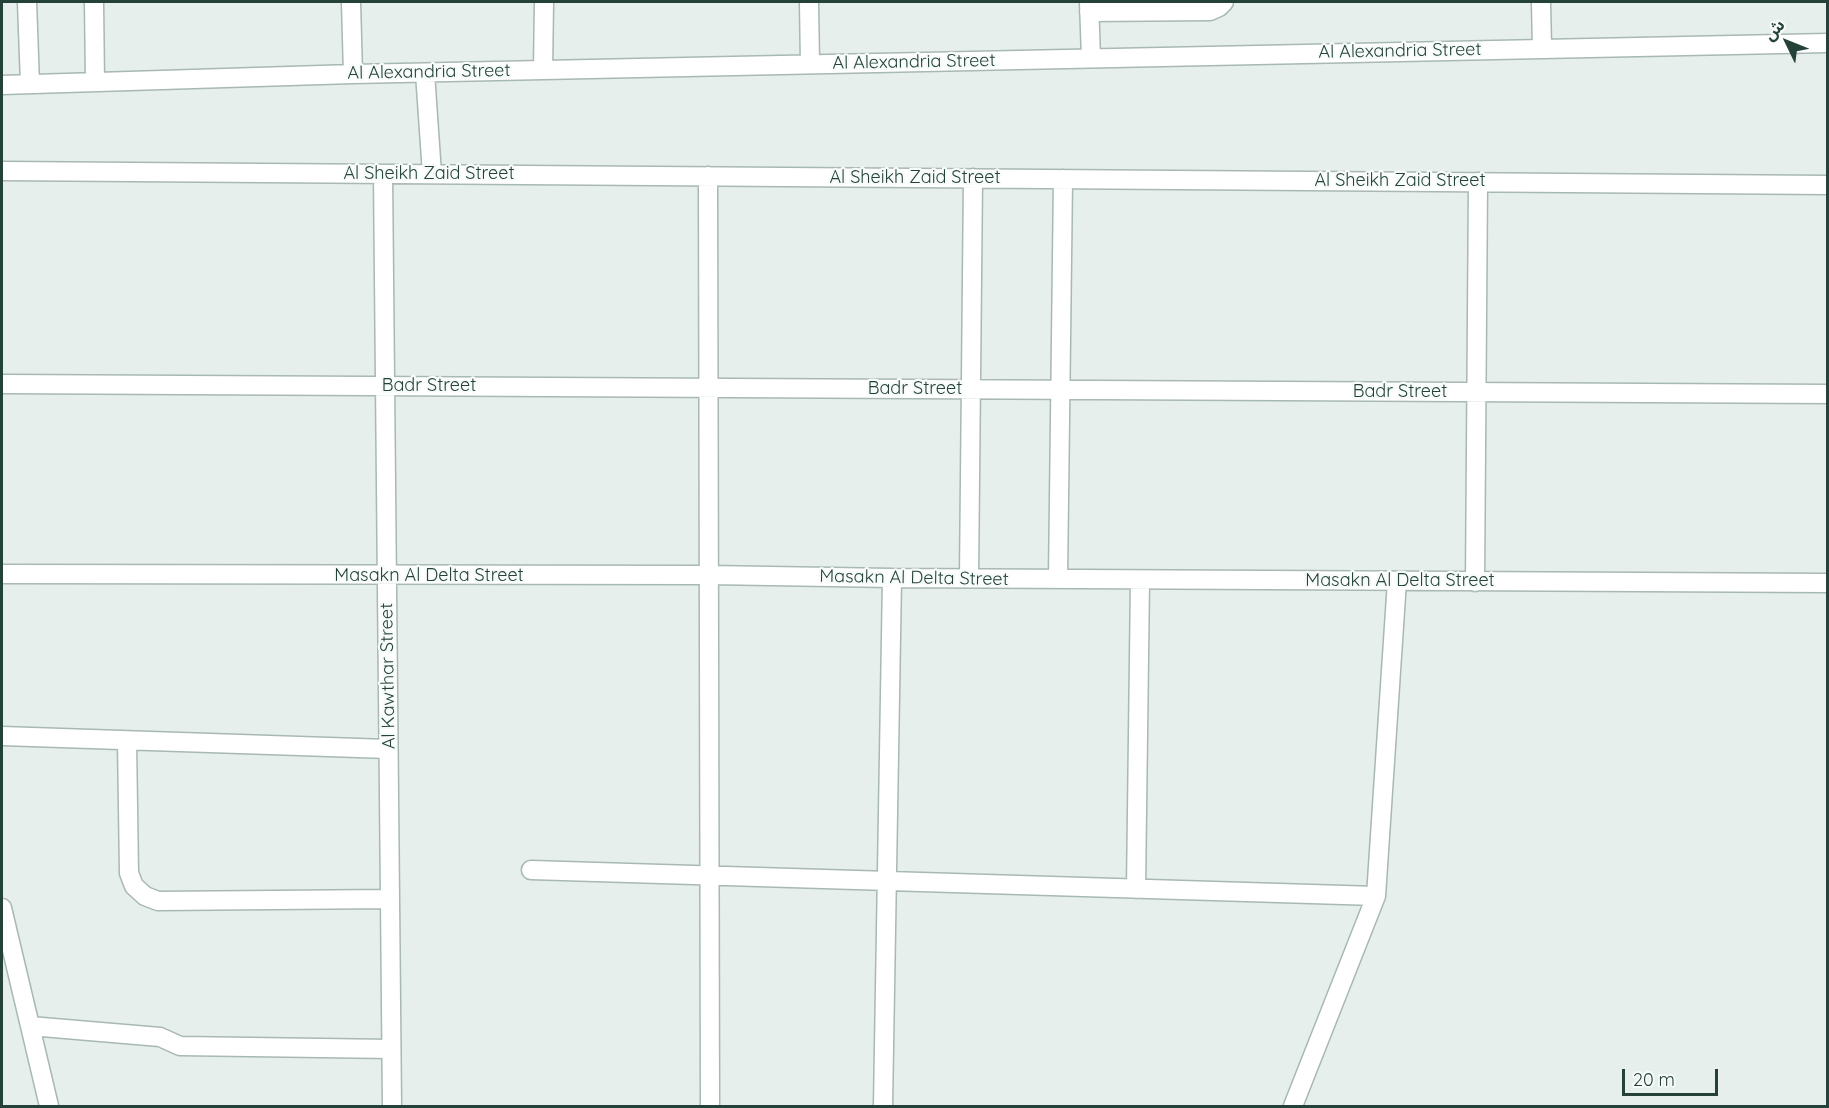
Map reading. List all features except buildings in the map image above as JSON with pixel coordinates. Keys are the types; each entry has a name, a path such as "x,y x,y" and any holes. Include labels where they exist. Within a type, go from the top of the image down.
{"street":[{"path":"27,2 30,84"},
{"path":"94,2 96,82"},
{"path":"351,2 353,74"},
{"path":"543,70 544,2"},
{"path":"809,2 810,64"},
{"path":"1091,58 1089,7 1210,11 1224,2"},
{"path":"1541,2 1542,48"},
{"name":"Al Alexandria Street","path":"2,85 353,74 1827,43"},
{"path":"425,73 432,174"},
{"name":"Al Sheikh Zaid Street","path":"2,171 1827,185"},
{"name":"Al Kawthar Street","path":"383,174 392,1107"},
{"path":"708,176 710,1107"},
{"path":"969,578 974,178"},
{"path":"1058,579 1063,179"},
{"path":"1475,582 1478,182"},
{"name":"Badr Street","path":"2,384 1827,394"},
{"name":"Masakn Al Delta Street","path":"2,574 709,575 1140,580 1827,583"},
{"path":"882,1107 892,578"},
{"path":"1136,889 1140,580"},
{"path":"1293,1107 1376,896 1398,581"},
{"path":"2,736 388,749"},
{"path":"127,741 129,873 134,886 145,896 158,901 390,899"},
{"path":"531,870 1376,896"},
{"path":"2,908 49,1107"},
{"path":"30,1026 160,1037 180,1046 392,1049"}]}
